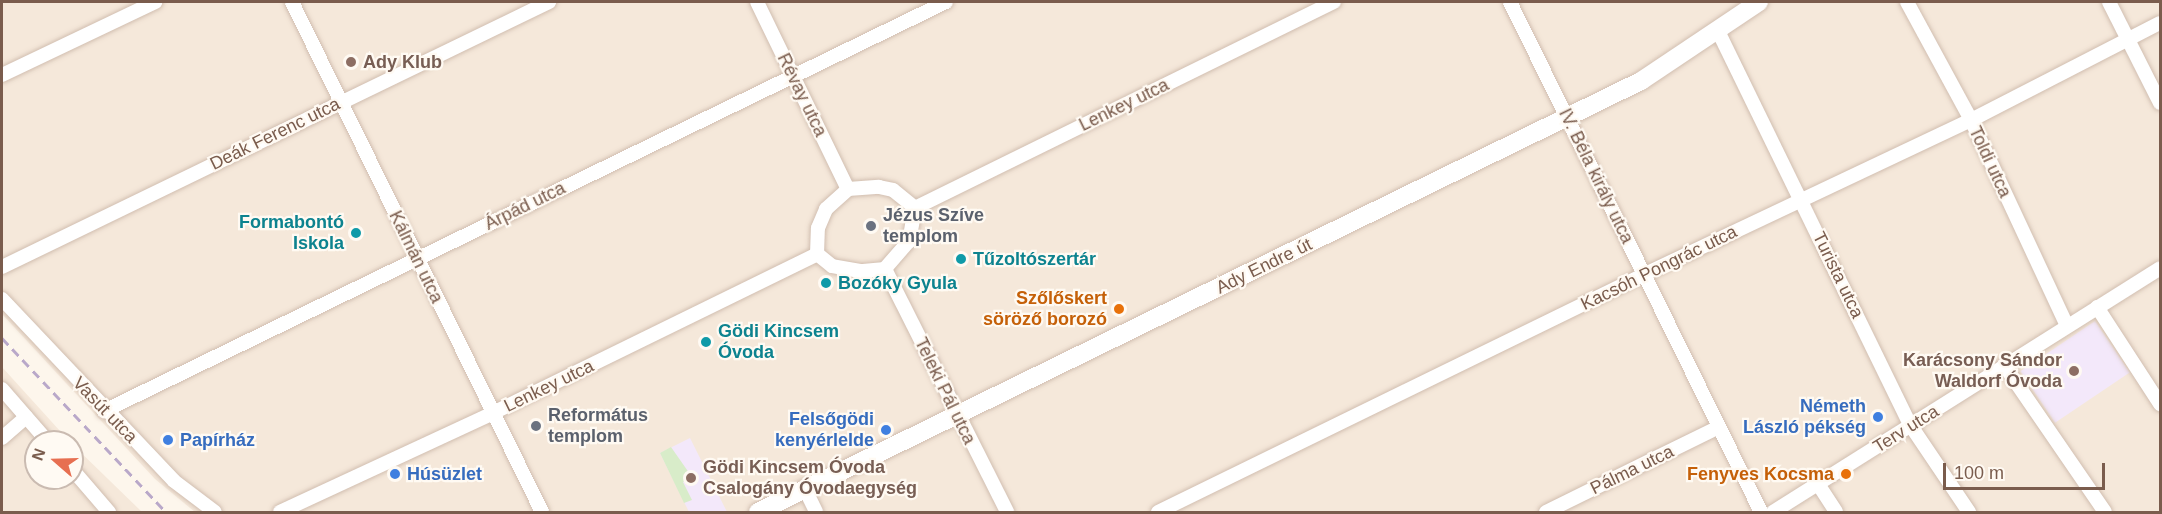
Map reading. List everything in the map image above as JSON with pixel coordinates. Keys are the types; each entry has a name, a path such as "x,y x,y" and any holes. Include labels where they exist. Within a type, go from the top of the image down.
{"street":[{"path":"2,75 155,2"},
{"name":"Kálmán utca","path":"292,2 542,513"},
{"name":"Deák Ferenc utca","path":"2,267 549,2"},
{"name":"Révay utca","path":"757,2 848,189"},
{"name":"Árpád utca","path":"104,411 946,2"},
{"name":"Lenkey utca","path":"915,208 1334,2"},
{"name":"IV. Béla király utca","path":"1510,2 1717,428 1761,513"},
{"name":"Ady Endre út","path":"758,513 1641,81 1760,2"},
{"name":"Toldi utca","path":"1907,2 1971,120 2067,326"},
{"path":"2109,2 2160,103"},
{"name":"Kacsóh Pongrác utca","path":"1158,513 1643,274 1971,120 2160,23"},
{"name":"Turista utca","path":"1718,31 1911,426 1969,513"},
{"path":"879,187 893,190 915,208 909,241 885,269 860,271 832,266 816,254 818,228 826,208 848,189 879,187"},
{"name":"Lenkey utca","path":"280,513 493,413 816,254"},
{"name":"Terv utca","path":"1773,513 2160,268"},
{"name":"Teleki Pál utca","path":"885,269 1007,513"},
{"name":"Vasút utca","path":"2,299 104,411 174,481 215,513"},
{"path":"2097,307 2160,404"},
{"path":"2004,365 2105,513"},
{"path":"2,389 37,430"},
{"path":"2,438 26,417"},
{"name":"Pálma utca","path":"1546,513 1717,428"},
{"path":"1818,484 1836,513"},
{"path":"84,486 100,509"},
{"path":"805,489 816,513"}],"shaded area":[{"path":"2,2 2160,2 2160,512 195,512 155,479 2,314"},
{"name":"Karácsony Sándor Waldorf Óvoda","path":"2095,321 2130,372 2055,423 2020,371"},
{"path":"2,367 59,430 24,430 24,490 84,490 84,456 142,512 2,512"},
{"name":"Gödi Kincsem Óvoda Csalogány Óvodaegység","path":"690,438 727,512 689,512 660,453"}],"green space":[{"path":"671,447 692,477 683,482 692,500 684,503 660,453"}],"railway":[{"path":"2,338 166,512"}],"place":[{"name":"Ady Klub","path":"351,62"},
{"name":"Jézus Szíve templom","path":"871,226"},
{"name":"Formabontó Iskola","path":"356,233"},
{"name":"Tűzoltószertár","path":"961,259"},
{"name":"Bozóky Gyula","path":"826,283"},
{"name":"Szőlőskert söröző borozó","path":"1119,309"},
{"name":"Gödi Kincsem Óvoda","path":"706,342"},
{"name":"Karácsony Sándor Waldorf Óvoda","path":"2074,371"},
{"name":"Németh László pékség","path":"1878,417"},
{"name":"Református templom","path":"536,426"},
{"name":"Felsőgödi kenyérlelde","path":"886,430"},
{"name":"Papírház","path":"168,440"},
{"name":"Húsüzlet","path":"395,474"},
{"name":"Fenyves Kocsma","path":"1846,474"},
{"name":"Gödi Kincsem Óvoda Csalogány Óvodaegység","path":"691,478"}]}
